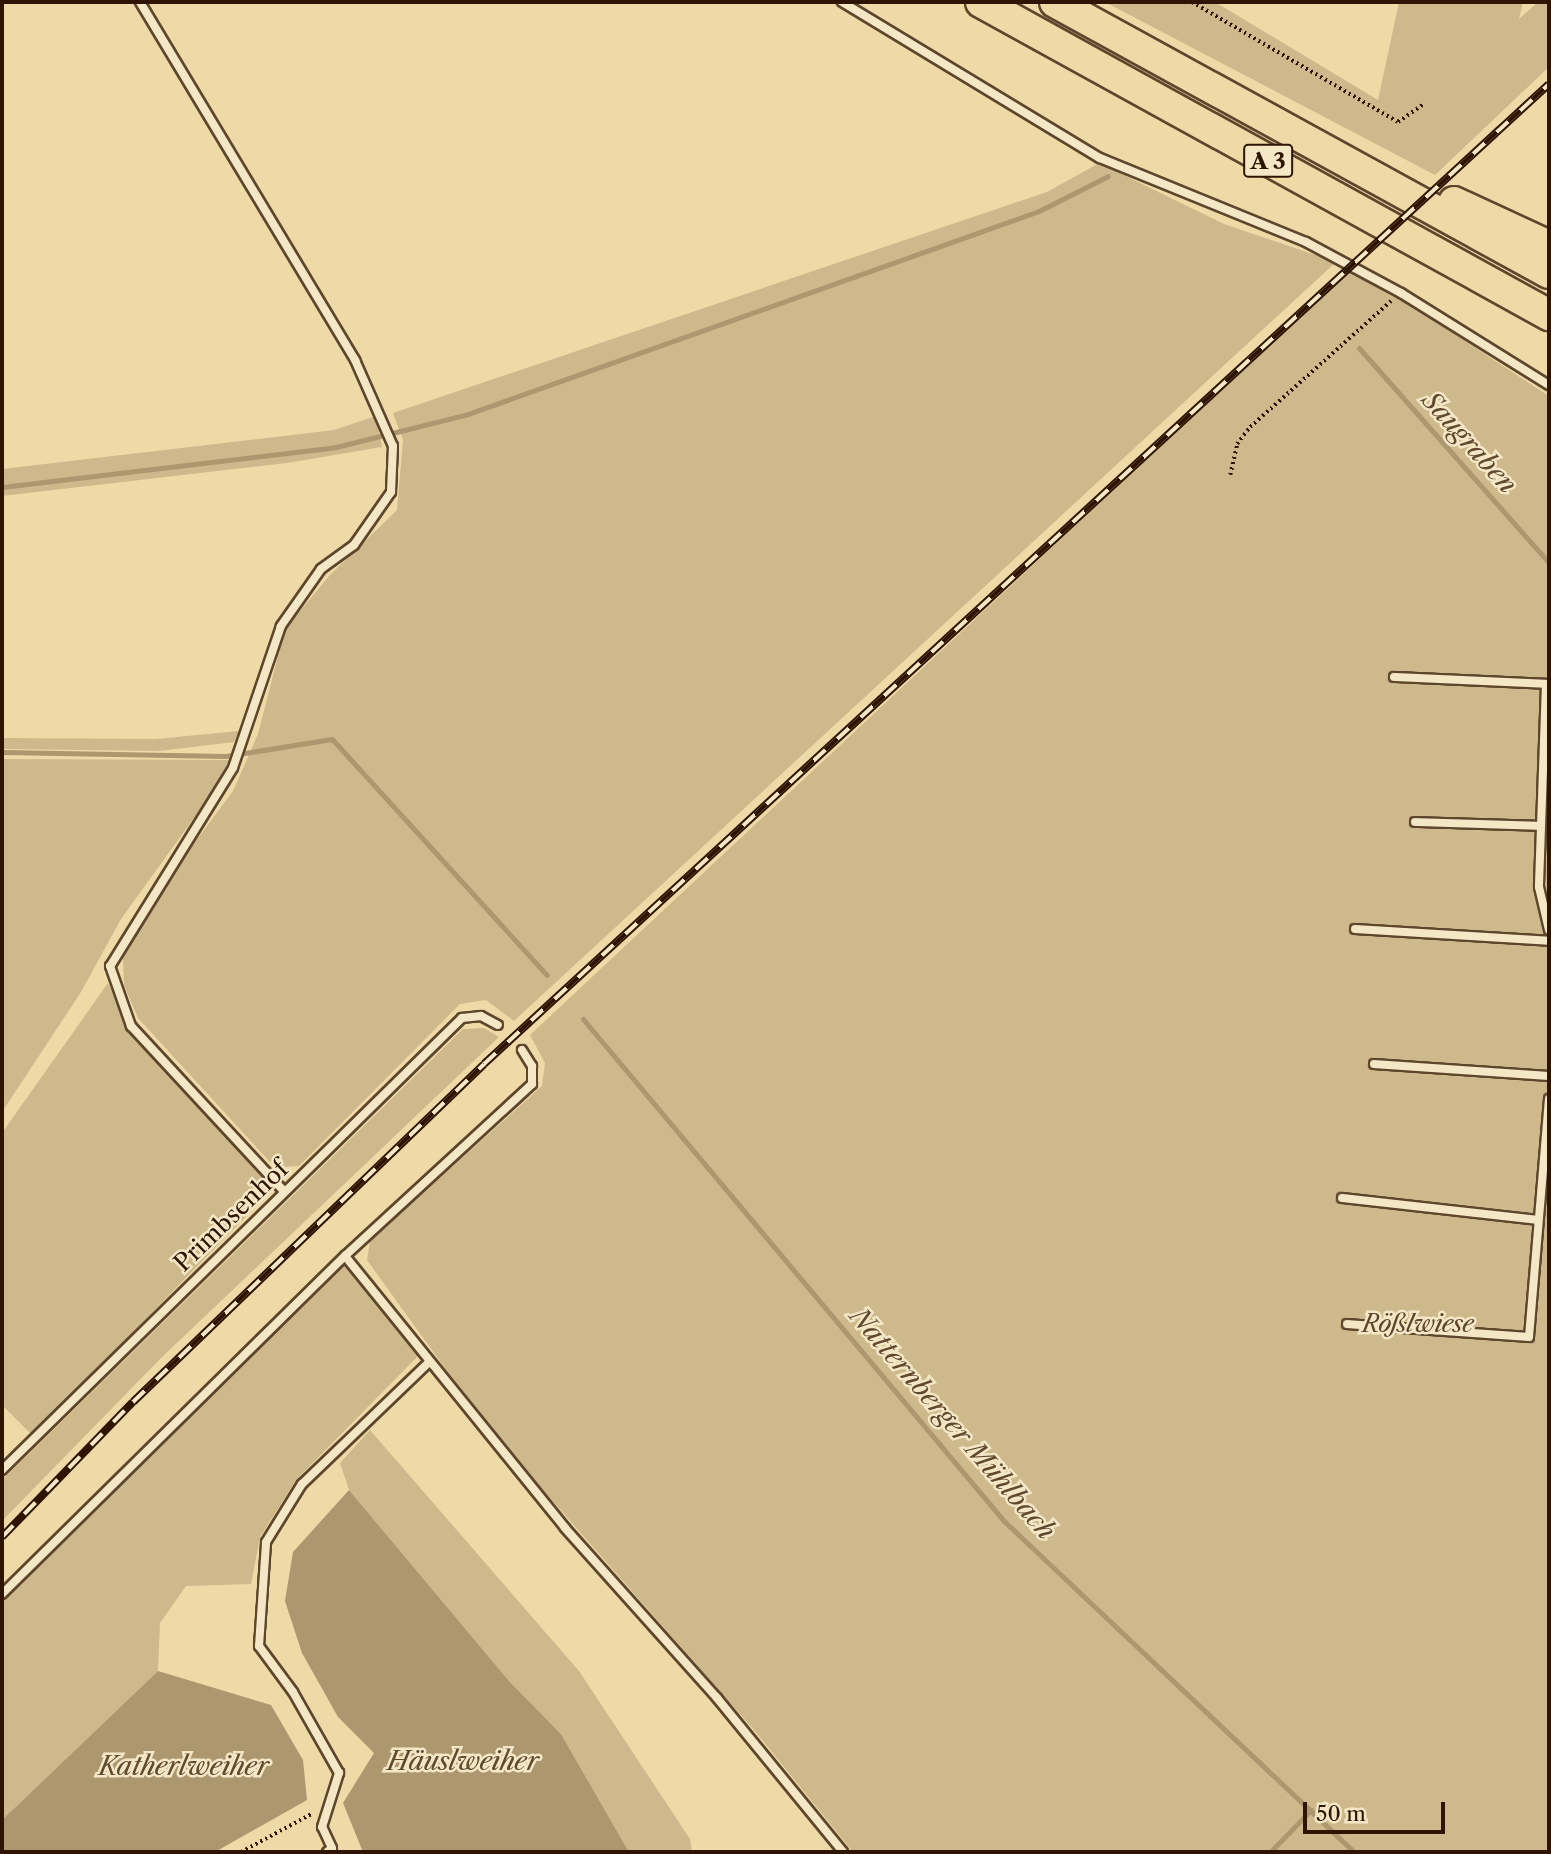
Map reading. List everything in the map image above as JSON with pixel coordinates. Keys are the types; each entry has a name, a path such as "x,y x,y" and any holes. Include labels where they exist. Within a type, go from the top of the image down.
{"highway":[{"name":"A 3","path":"981,2 1549,315"},
{"name":"A 3","path":"1055,2 1549,274"},
{"name":"A 3","path":"1311,144 1350,149 1549,246"}],"lane":[{"path":"140,2 383,415 393,446 391,492 354,545 321,569 281,626 233,768 110,966 131,1026 284,1191"},
{"path":"842,2 1100,158 1306,242 1401,293 1549,385"},
{"path":"1394,677 1546,684 1545,812 1541,826 1539,887 1549,930"},
{"path":"1415,822 1541,826"},
{"path":"1355,929 1549,941"},
{"name":"Primbsenhof","path":"2,1470 462,1018 481,1016 498,1025"},
{"path":"2,1594 345,1256 533,1084 532,1066 522,1049"},
{"path":"1374,1064 1549,1076"},
{"path":"1347,1324 1529,1337 1549,1100"},
{"path":"1342,1198 1537,1220"},
{"path":"345,1256 429,1362 843,1852"},
{"path":"327,1852 332,1848 322,1827 339,1773 293,1692 259,1646 266,1542 302,1484 429,1362"}],"path":[{"path":"1192,2 1398,122 1424,104"},
{"path":"1230,475 1237,444 1250,427 1291,387 1401,293"},
{"path":"241,1852 329,1804"}],"green space":[{"path":"1105,2 1215,2 1378,100 1399,2 1523,2 1519,19 1538,2 1549,2 1549,67 1435,175"},
{"path":"1099,163 1224,224 1336,262 514,1021 486,1000 460,1004 299,1166 280,1167 269,1161 138,1018 124,985 123,958 155,896 233,791 258,734 285,629 330,575 397,510 403,440 393,413 1047,192"},
{"name":"Rößlwiese","path":"1352,267 1549,396 1549,1852 853,1852 754,1730 542,1489 447,1371 367,1260 370,1241 542,1086 545,1063 530,1035"},
{"path":"376,416 382,447 287,463 2,496 2,469 334,430"},
{"path":"239,731 234,742 159,751 2,749 2,738 156,739"},
{"path":"2,759 230,760 199,811 121,919 81,992 2,1112"},
{"path":"108,983 135,1038 262,1173 269,1187 265,1197 32,1435 2,1405 2,1133"},
{"path":"484,1028 499,1037 161,1358 2,1521 2,1480 463,1029"},
{"path":"345,1256 420,1354 296,1480 260,1537 251,1584 186,1586 160,1623 158,1671 2,1820 2,1594"},
{"path":"370,1430 579,1671 690,1839 692,1852 629,1852 561,1734 509,1681 349,1490 340,1463"}],"water":[{"name":"Häuslweiher","path":"349,1490 509,1681 561,1734 629,1852 363,1852 343,1803 374,1753 338,1717 302,1653 285,1601 293,1552"},
{"name":"Katherlweiher","path":"158,1671 271,1705 303,1760 307,1800 215,1852 2,1852 2,1820"}],"waterway":[{"path":"2,487 336,447 468,414 1039,211 1108,176"},
{"name":"Saugraben","path":"1359,348 1549,563"},
{"name":"Natternberger Mühlbach","path":"2,752 226,756 332,739 547,975"},
{"name":"Natternberger Mühlbach","path":"583,1019 1004,1521 1354,1852"},
{"path":"1270,1852 1311,1810"}],"railway":[{"path":"2,1537 133,1402 484,1064 1549,84"}]}
